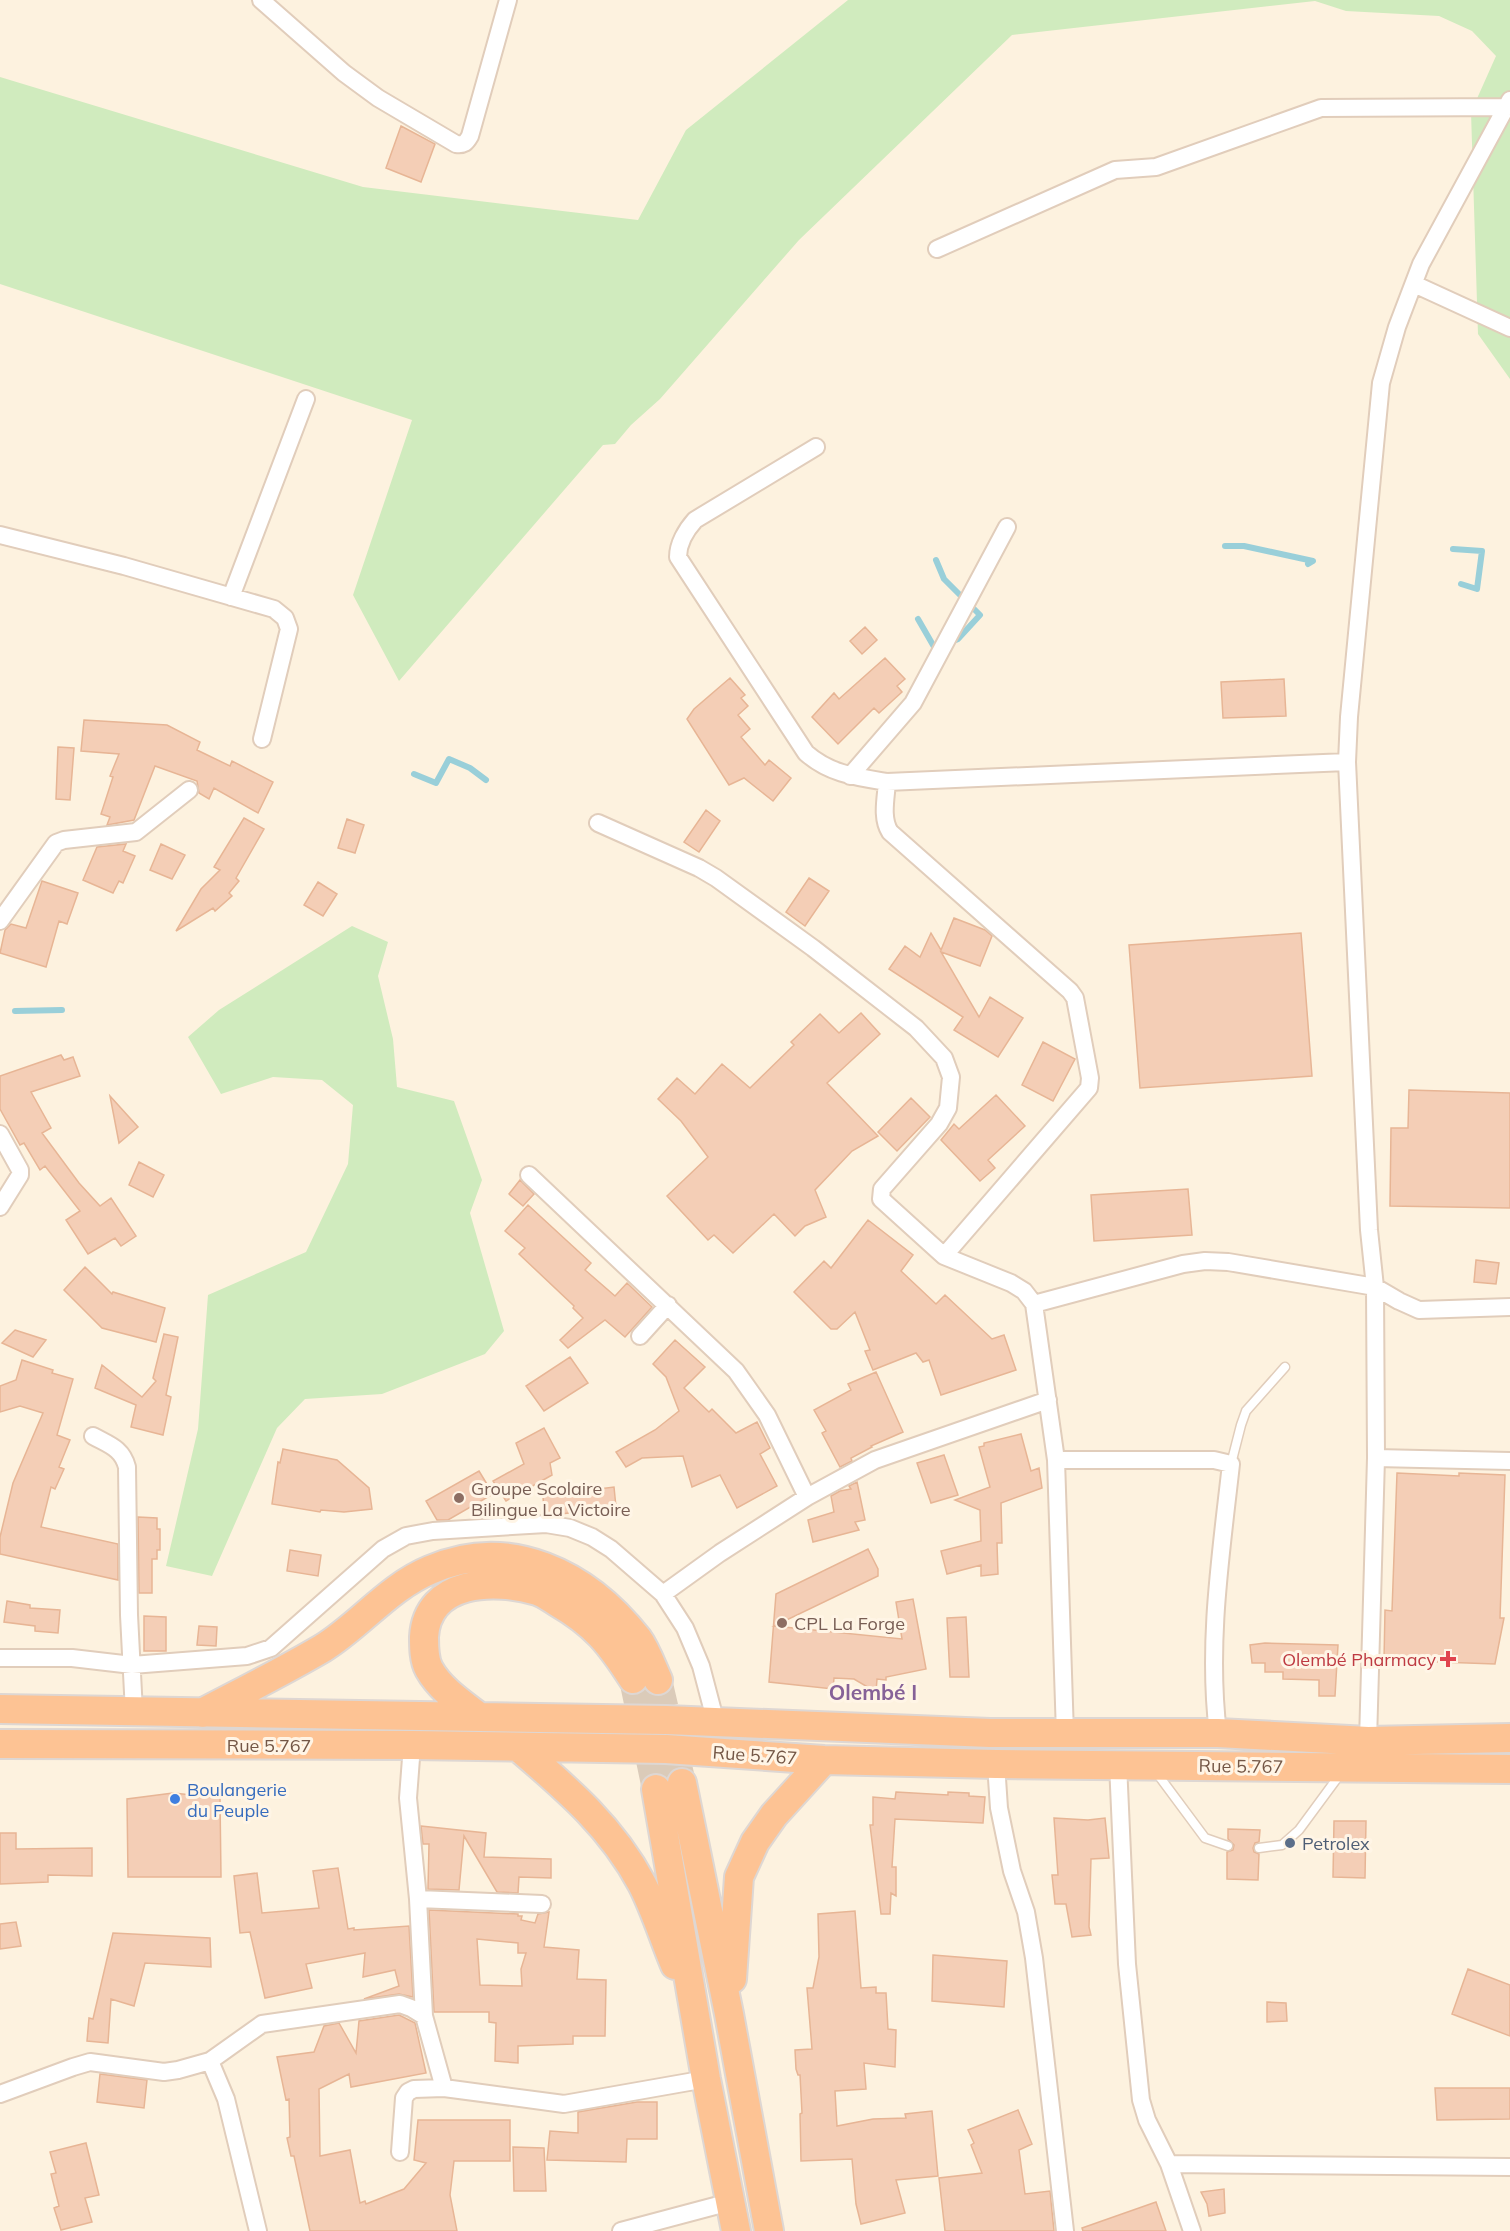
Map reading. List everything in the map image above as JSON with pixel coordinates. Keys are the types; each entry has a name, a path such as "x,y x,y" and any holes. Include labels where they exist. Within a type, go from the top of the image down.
{"highway":[{"path":"200,1714 324,1647 404,1584 429,1570 467,1558 514,1558 554,1569 593,1592 639,1641 645,1679 580,1615 539,1591 499,1583 463,1587 443,1599 432,1611 425,1626 424,1648 428,1668 448,1692 478,1716"},
{"path":"0,1709 666,1720 1065,1734 1218,1733 1368,1741 1510,1738"},
{"name":"Rue 5.767","path":"0,1744 412,1745 666,1749 824,1760 1510,1769"},
{"path":"518,1747 575,1795 614,1839 642,1885 696,2015"},
{"path":"729,2014 739,1876 756,1842 774,1815 824,1760"},
{"path":"736,2231 706,2079 696,2015 669,1786 729,2014 769,2231"}],"street":[{"path":"261,0 344,73 378,98 456,144 462,144 467,142 471,136 508,0"},
{"path":"937,249 1115,170 1156,167 1322,108 1509,103"},
{"path":"1368,1741 1376,1458 1375,1287 1369,1230 1347,762 1349,717 1381,383 1397,327 1421,264 1509,103"},
{"path":"1414,284 1510,328"},
{"path":"231,597 306,399"},
{"path":"816,447 695,520 688,528 678,549 678,557 806,753 819,764 850,776 887,782 1347,762"},
{"path":"850,776 912,703 1007,527"},
{"path":"0,535 124,566 274,609 285,618 289,629 262,739"},
{"path":"887,782 885,818 890,832 1070,991 1075,998 1090,1078 1089,1088 944,1256"},
{"path":"0,921 56,843 64,840 136,832 189,790"},
{"path":"598,823 699,868 716,878 813,948 906,1021 944,1058 951,1077 948,1108 939,1124 882,1188 880,1194 881,1199 944,1256 1011,1283 1024,1291 1034,1304 1056,1460 1065,1734"},
{"path":"0,1134 20,1170 20,1175 0,1207"},
{"path":"529,1174 736,1371 766,1415 807,1497"},
{"path":"1034,1304 1183,1264 1205,1261 1228,1262 1375,1287 1419,1310 1510,1307"},
{"path":"640,1336 668,1305"},
{"path":"663,1594 720,1553 807,1497 875,1460 1048,1400"},
{"path":"93,1436 118,1450 125,1457 127,1467 129,1615 134,1712"},
{"path":"1376,1458 1510,1461"},
{"path":"1056,1460 1214,1460 1231,1464 1216,1600 1213,1677 1218,1733"},
{"path":"0,1658 72,1659 132,1665 247,1656 271,1648 383,1548 406,1536 433,1531 546,1524 570,1528 592,1537 611,1549 663,1594 686,1628 701,1666 716,1723"},
{"path":"412,1745 408,1798 418,1899 424,2016 444,2088"},
{"path":"996,1764 999,1808 1011,1871 1026,1912 1034,1958 1065,2231"},
{"path":"1118,1764 1127,1964 1141,2100 1169,2164 1192,2231"},
{"path":"418,1899 542,1904"},
{"path":"0,2094 90,2062 164,2072 210,2061 262,2024 400,2004 424,2016"},
{"path":"210,2061 225,2099 258,2231"},
{"path":"400,2152 404,2098 414,2089 444,2088 564,2104 706,2079"},
{"path":"1169,2164 1510,2167"},
{"path":"621,2231 730,2202"}],"lane":[{"path":"1231,1464 1246,1411 1285,1367"},
{"path":"1150,1765 1205,1838 1228,1846"},
{"path":"1259,1848 1282,1845 1299,1830 1345,1767"}],"green space":[{"path":"848,0 1510,0 1510,379 1478,334 1471,112 1496,56 1472,31 1439,16 1346,11 1315,1 1012,35 799,240 660,399 631,425 615,444 603,445 399,681 353,595 412,420 0,284 0,77 363,187 638,220 686,130"},
{"path":"352,926 388,942 378,976 393,1039 397,1087 454,1101 482,1180 470,1213 504,1331 485,1354 382,1394 305,1399 277,1428 212,1576 166,1566 198,1429 208,1295 306,1252 348,1164 353,1105 322,1080 273,1077 221,1094 188,1037 219,1010"}],"building":[{"path":"401,126 435,144 421,182 386,168"},
{"path":"865,627 877,640 862,654 850,641"},
{"path":"885,658 905,679 897,686 902,692 879,713 874,708 838,744 812,717 834,693 839,699"},
{"path":"730,678 745,695 741,698 748,706 738,715 750,729 741,737 765,765 769,760 791,778 773,801 744,778 729,785 687,719 694,709"},
{"path":"1284,679 1286,716 1223,718 1221,682"},
{"path":"84,720 167,725 200,742 197,750 230,766 232,761 273,782 258,813 214,788 209,799 199,793 197,781 155,766 134,820 107,825 110,817 101,814 113,777 110,776 119,754 81,751"},
{"path":"58,747 74,748 70,800 56,799"},
{"path":"706,810 720,821 699,852 684,842"},
{"path":"244,818 264,829 236,878 239,881 229,893 232,896 215,911 213,908 176,931 201,889 220,870 214,867"},
{"path":"347,819 364,825 355,853 338,848"},
{"path":"126,844 123,851 135,856 123,883 119,881 113,893 83,880 97,847"},
{"path":"161,844 185,855 172,879 150,870"},
{"path":"809,878 829,891 805,926 786,912"},
{"path":"42,881 78,893 67,924 59,921 46,967 0,953 5,930 11,924 26,928"},
{"path":"318,882 337,894 323,916 304,905"},
{"path":"954,918 985,930 992,936 980,966 941,952 979,1017 990,997 1023,1018 998,1057 954,1030 963,1017 889,969 905,946 920,957 931,933 941,950"},
{"path":"1301,933 1312,1076 1140,1088 1129,945"},
{"path":"861,1013 880,1034 827,1083 878,1136 852,1151 815,1190 826,1217 805,1226 795,1236 774,1214 733,1253 714,1235 708,1240 667,1196 708,1157 681,1121 658,1099 677,1078 695,1094 722,1064 750,1088 794,1045 791,1042 820,1014 839,1033"},
{"path":"1043,1042 1075,1059 1053,1101 1022,1085"},
{"path":"61,1055 64,1060 73,1057 80,1076 31,1092 51,1128 42,1133 79,1183 100,1206 111,1198 136,1236 121,1246 115,1238 88,1254 66,1220 80,1211 45,1166 40,1170 24,1143 20,1145 0,1109 0,1076"},
{"path":"1409,1090 1510,1093 1510,1208 1390,1206 1391,1128 1408,1128"},
{"path":"996,1095 1025,1126 988,1160 995,1168 980,1181 941,1140 954,1124 959,1129"},
{"path":"110,1096 138,1127 119,1143"},
{"path":"911,1098 930,1117 897,1151 878,1132"},
{"path":"139,1162 164,1175 153,1197 129,1185"},
{"path":"520,1180 534,1194 523,1206 509,1194"},
{"path":"1188,1189 1192,1235 1094,1241 1091,1195"},
{"path":"528,1205 591,1263 585,1270 615,1296 627,1283 652,1307 625,1337 605,1320 568,1348 560,1340 583,1318 573,1308 574,1306 519,1254 525,1248 505,1231"},
{"path":"868,1220 913,1255 901,1271 936,1304 945,1295 992,1339 1004,1335 1016,1370 941,1395 929,1360 923,1362 916,1353 873,1370 865,1351 870,1350 855,1312 837,1329 831,1329 794,1292 824,1261 831,1268"},
{"path":"1476,1260 1499,1263 1496,1284 1474,1282"},
{"path":"85,1267 112,1294 113,1292 165,1308 156,1342 102,1328 64,1290"},
{"path":"15,1330 46,1340 33,1357 2,1343"},
{"path":"164,1334 178,1337 166,1395 171,1397 163,1435 131,1427 136,1405 95,1388 102,1365 142,1397 156,1381 153,1378"},
{"path":"675,1340 705,1367 684,1388 709,1412 712,1409 736,1433 757,1422 770,1448 760,1454 777,1486 737,1508 720,1475 692,1487 683,1456 642,1458 626,1467 616,1452 655,1430 679,1411 666,1377 653,1364"},
{"path":"570,1357 588,1383 544,1411 526,1386"},
{"path":"22,1360 73,1379 57,1435 70,1440 59,1467 64,1469 55,1489 51,1487 41,1527 118,1544 118,1580 0,1554 0,1537 13,1483 43,1413 20,1406 0,1412 0,1386 16,1380"},
{"path":"876,1372 903,1432 871,1446 840,1467 822,1433 826,1431 814,1410 851,1390 848,1384"},
{"path":"544,1428 560,1458 550,1463 552,1475 506,1501 493,1481 524,1464 516,1443"},
{"path":"1021,1434 1031,1471 1039,1468 1042,1488 1001,1503 1002,1543 997,1543 998,1574 981,1576 981,1565 947,1574 941,1551 981,1541 980,1510 955,1500 990,1487 979,1447 984,1446 984,1443"},
{"path":"283,1449 337,1460 369,1488 372,1509 344,1512 321,1510 320,1512 272,1504 278,1462 280,1463"},
{"path":"944,1455 958,1495 931,1503 917,1463"},
{"name":"Groupe Scolaire Bilingue La Victoire","path":"479,1471 493,1494 448,1520 437,1520 426,1501"},
{"path":"1397,1473 1459,1476 1459,1473 1505,1475 1500,1618 1504,1618 1495,1664 1384,1660 1385,1610 1392,1611"},
{"path":"857,1482 865,1520 855,1522 859,1530 813,1542 808,1520 834,1512 831,1496 851,1489 849,1486"},
{"path":"614,1487 616,1507 553,1515 544,1514 543,1496"},
{"path":"138,1517 157,1518 157,1529 160,1529 160,1550 157,1550 157,1559 152,1559 152,1593 139,1593"},
{"name":"CPL La Forge","path":"868,1549 878,1569 878,1576 774,1626 902,1639 896,1602 913,1599 926,1669 886,1677 886,1680 877,1679 876,1692 854,1679 834,1678 833,1689 769,1682 776,1594"},
{"path":"290,1550 321,1555 318,1576 287,1571"},
{"path":"7,1601 30,1605 30,1608 60,1610 58,1633 35,1631 35,1626 4,1622"},
{"path":"144,1616 166,1617 166,1651 144,1651"},
{"path":"966,1617 969,1677 950,1677 947,1618"},
{"path":"199,1626 217,1627 216,1646 197,1645"},
{"path":"1265,1643 1338,1645 1335,1696 1319,1696 1319,1680 1283,1679 1283,1672 1265,1672 1265,1663 1252,1663 1250,1645"},
{"path":"896,1792 948,1795 948,1792 969,1793 969,1796 985,1797 983,1823 895,1819 892,1867 896,1867 896,1896 891,1893 890,1914 881,1914 870,1825 873,1825 873,1797 895,1799"},
{"path":"173,1793 220,1798 221,1877 128,1877 127,1799"},
{"path":"1054,1818 1088,1820 1105,1818 1109,1858 1091,1859 1089,1927 1091,1935 1072,1937 1066,1904 1055,1904 1052,1875 1058,1875"},
{"path":"1334,1821 1366,1821 1365,1878 1333,1877"},
{"path":"421,1826 486,1833 484,1857 551,1859 551,1878 519,1877 518,1893 497,1892 464,1836 459,1890 428,1889 429,1844 423,1844"},
{"path":"1228,1829 1260,1830 1259,1842 1255,1843 1253,1848 1254,1852 1259,1854 1258,1880 1227,1879 1227,1852 1233,1850 1234,1845 1228,1839"},
{"path":"0,1833 16,1833 16,1849 92,1848 92,1876 48,1875 48,1882 0,1884"},
{"path":"338,1868 348,1929 409,1926 413,1997 399,1994 364,1999 399,1986 395,1970 363,1977 365,1953 306,1964 312,1988 265,1998 250,1932 240,1933 234,1876 257,1873 262,1913 319,1908 313,1871"},
{"path":"429,1910 518,1914 522,1916 521,1920 535,1923 538,1914 549,1912 544,1947 579,1950 577,1979 606,1980 605,2036 573,2036 573,2044 518,2046 518,2063 495,2061 496,2023 489,2022 489,2012 434,2012","holes":["477,1939 518,1943 518,1953 526,1953 521,1969 522,1986 480,1985"]},
{"path":"855,1911 861,1988 876,1987 876,1993 886,1993 888,2029 896,2030 895,2067 864,2063 866,2089 835,2091 837,2126 873,2119 906,2118 905,2114 932,2111 938,2176 896,2180 905,2213 861,2224 856,2204 852,2159 801,2161 800,2075 796,2069 795,2050 812,2049 807,1988 813,1988 819,1957 818,1914"},
{"path":"16,1922 21,1946 0,1949 0,1924"},
{"path":"113,1933 210,1938 211,1967 145,1963 134,2006 111,1999 108,2043 87,2041 89,2018 93,2019"},
{"path":"933,1955 1007,1961 1004,2007 932,2001"},
{"path":"1468,1969 1510,1985 1510,2036 1452,2014"},
{"path":"1267,2002 1286,2003 1287,2021 1267,2022"},
{"path":"399,2015 415,2023 426,2073 351,2087 349,2074 319,2089 320,2156 350,2150 360,2203 365,2201 366,2204 404,2189 426,2163 414,2160 418,2120 510,2120 510,2161 454,2161 450,2195 457,2231 310,2231 294,2156 291,2156 287,2138 290,2137 289,2099 286,2100 277,2057 314,2052 324,2026 339,2023 356,2053 359,2021"},
{"path":"100,2074 147,2080 144,2108 97,2102"},
{"path":"1435,2088 1510,2088 1510,2119 1437,2120"},
{"path":"637,2102 657,2102 657,2139 627,2139 626,2162 547,2160 550,2131 578,2133 578,2112"},
{"path":"1018,2110 1032,2144 1019,2150 1025,2194 1050,2191 1054,2231 945,2231 939,2178 982,2173 968,2130"},
{"path":"86,2143 99,2195 85,2198 92,2222 61,2230 54,2208 59,2206 51,2174 56,2173 50,2152"},
{"path":"513,2147 544,2148 546,2191 514,2191"},
{"path":"1224,2189 1225,2213 1209,2216 1207,2204 1201,2192"},
{"path":"1156,2202 1166,2231 1083,2231 1082,2228"}],"waterway":[{"path":"1225,546 1244,546 1313,561 1308,564"},
{"path":"1453,549 1482,551 1477,589 1461,584"},
{"path":"936,560 944,579 980,615 958,639 949,643"},
{"path":"918,619 937,652"},
{"path":"414,774 436,783 449,759 470,768 486,780"},
{"path":"15,1011 62,1010"}],"tunnel":[{"path":"633,1679 656,1789"},
{"path":"658,1680 682,1783"}],"place":[{"name":"Groupe Scolaire Bilingue La Victoire","path":"459,1498"},
{"name":"CPL La Forge","path":"782,1623"},
{"name":"Olembé Pharmacy","path":"1448,1659"},
{"name":"Boulangerie du Peuple","path":"175,1799"},
{"name":"Petrolex","path":"1290,1843"}],"district":[{"name":"Olembé I","path":"873,1692"}]}
